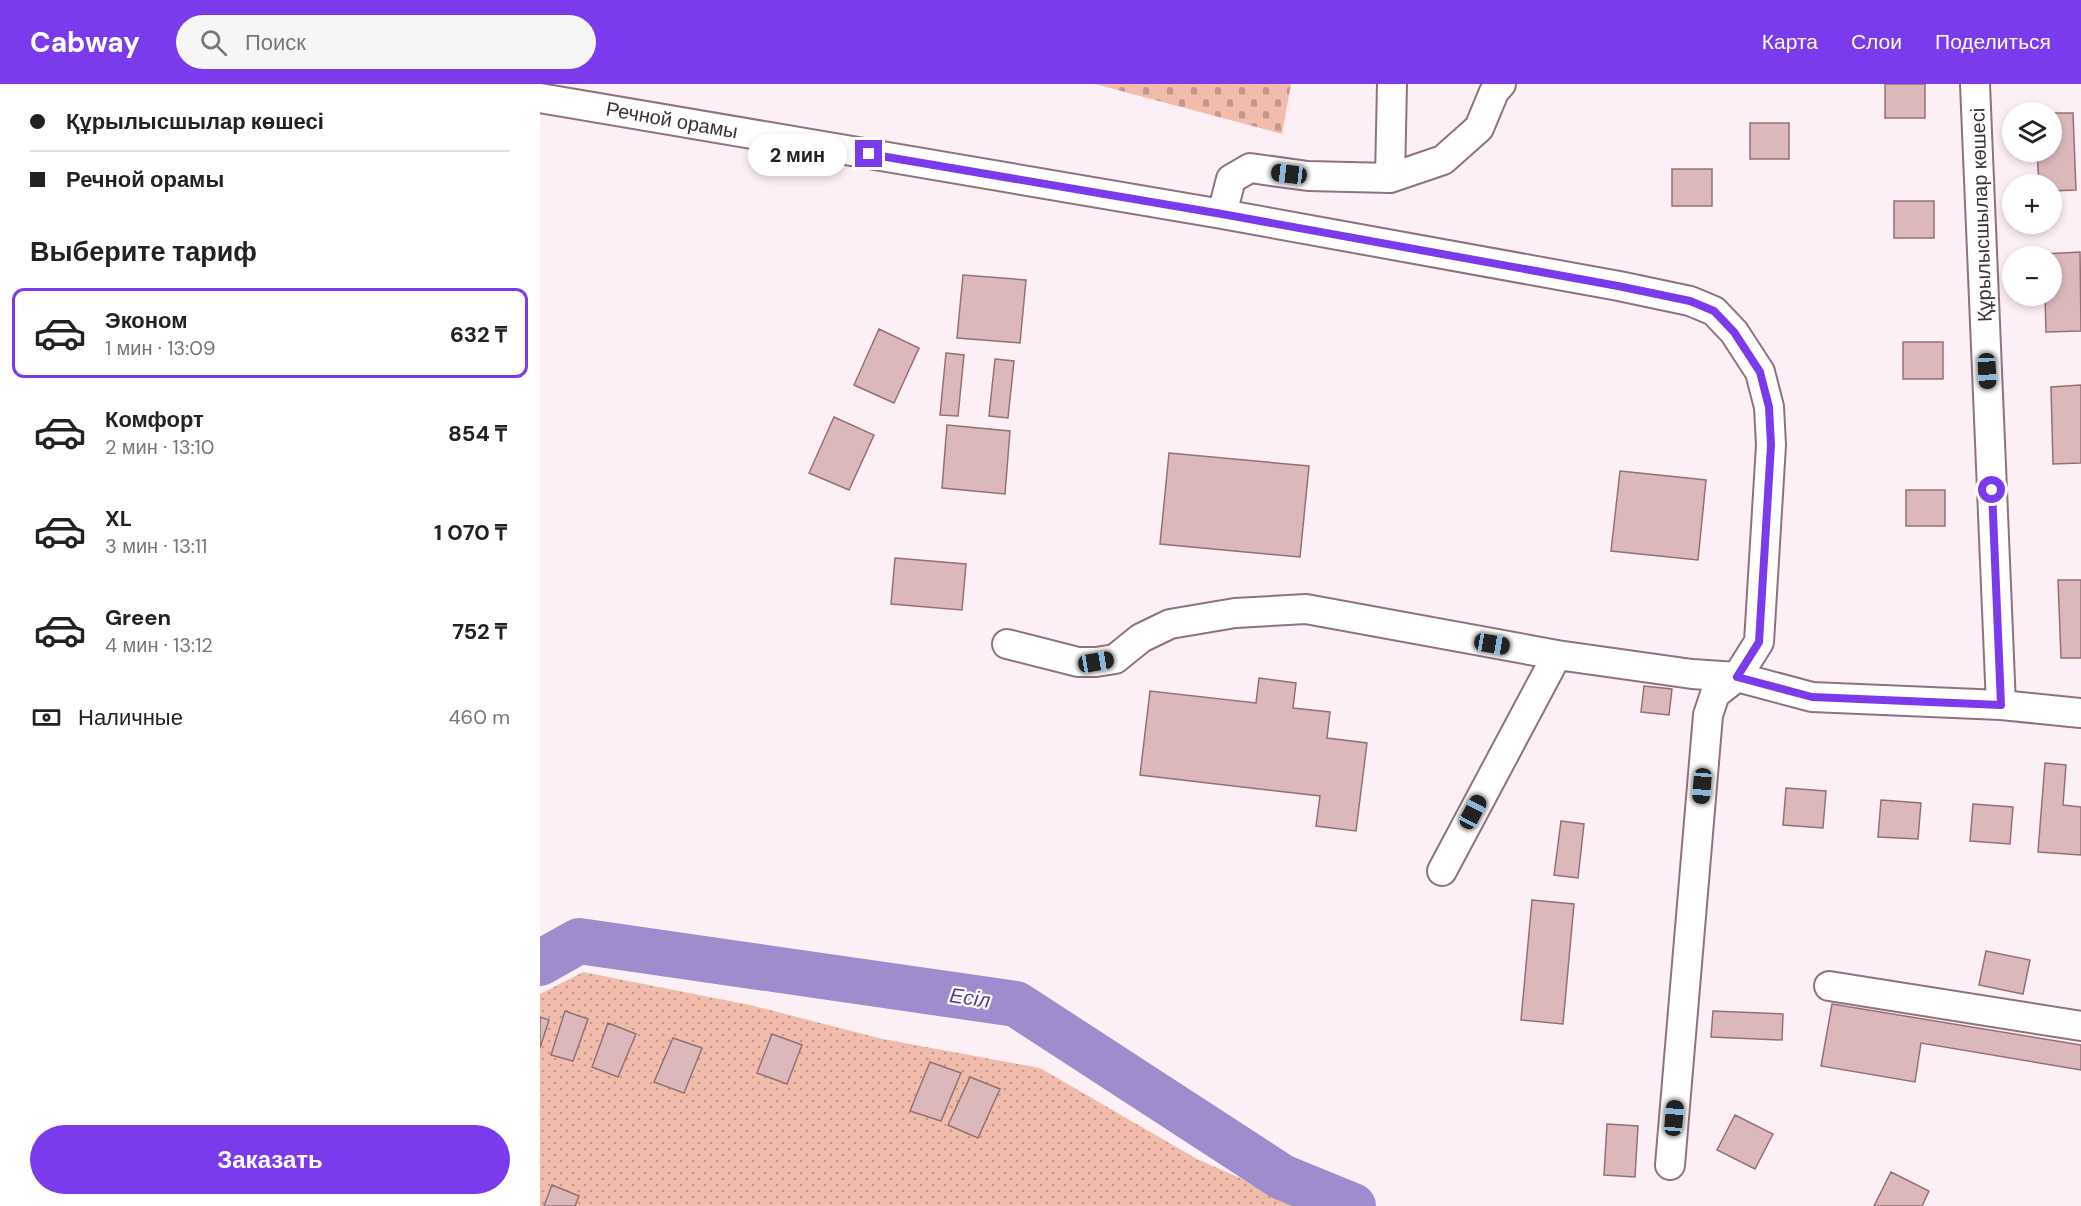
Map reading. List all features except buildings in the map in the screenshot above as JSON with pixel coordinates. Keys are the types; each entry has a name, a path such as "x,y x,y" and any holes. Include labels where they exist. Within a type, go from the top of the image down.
{"street":[{"path":"1389,178 1392,84"},
{"path":"1222,214 1231,179 1250,168 1308,176 1389,178 1443,160 1479,128 1494,92 1501,84"},
{"name":"Құрылысшылар көшесі","path":"1975,84 2001,705"},
{"name":"Речной орамы","path":"540,98 1222,214 1618,286 1690,301 1714,311 1734,332 1760,372 1769,407 1771,445 1759,642 1737,677 1715,694 1708,715 1670,1165"},
{"path":"1007,644 1078,662 1096,662 1115,659 1141,638 1170,624 1234,613 1306,609 1557,655 1692,674 1737,677 1812,697 2001,705 2081,713"},
{"path":"1442,871 1557,655"},
{"path":"1829,986 2081,1026"}],"green space":[{"path":"1095,84 1291,84 1282,134"},
{"path":"583,972 750,1005 883,1039 1040,1068 1197,1159 1304,1206 540,1206 540,994"}],"waterway":[{"name":"Есіл","path":"540,963 579,941 1016,1004 1282,1177 1353,1206"}],"route":[{"path":"869,154 1222,214 1618,286 1690,301 1714,311 1734,332 1760,372 1769,407 1771,445 1759,642 1737,677 1812,697 2001,705 1992,490"}]}
